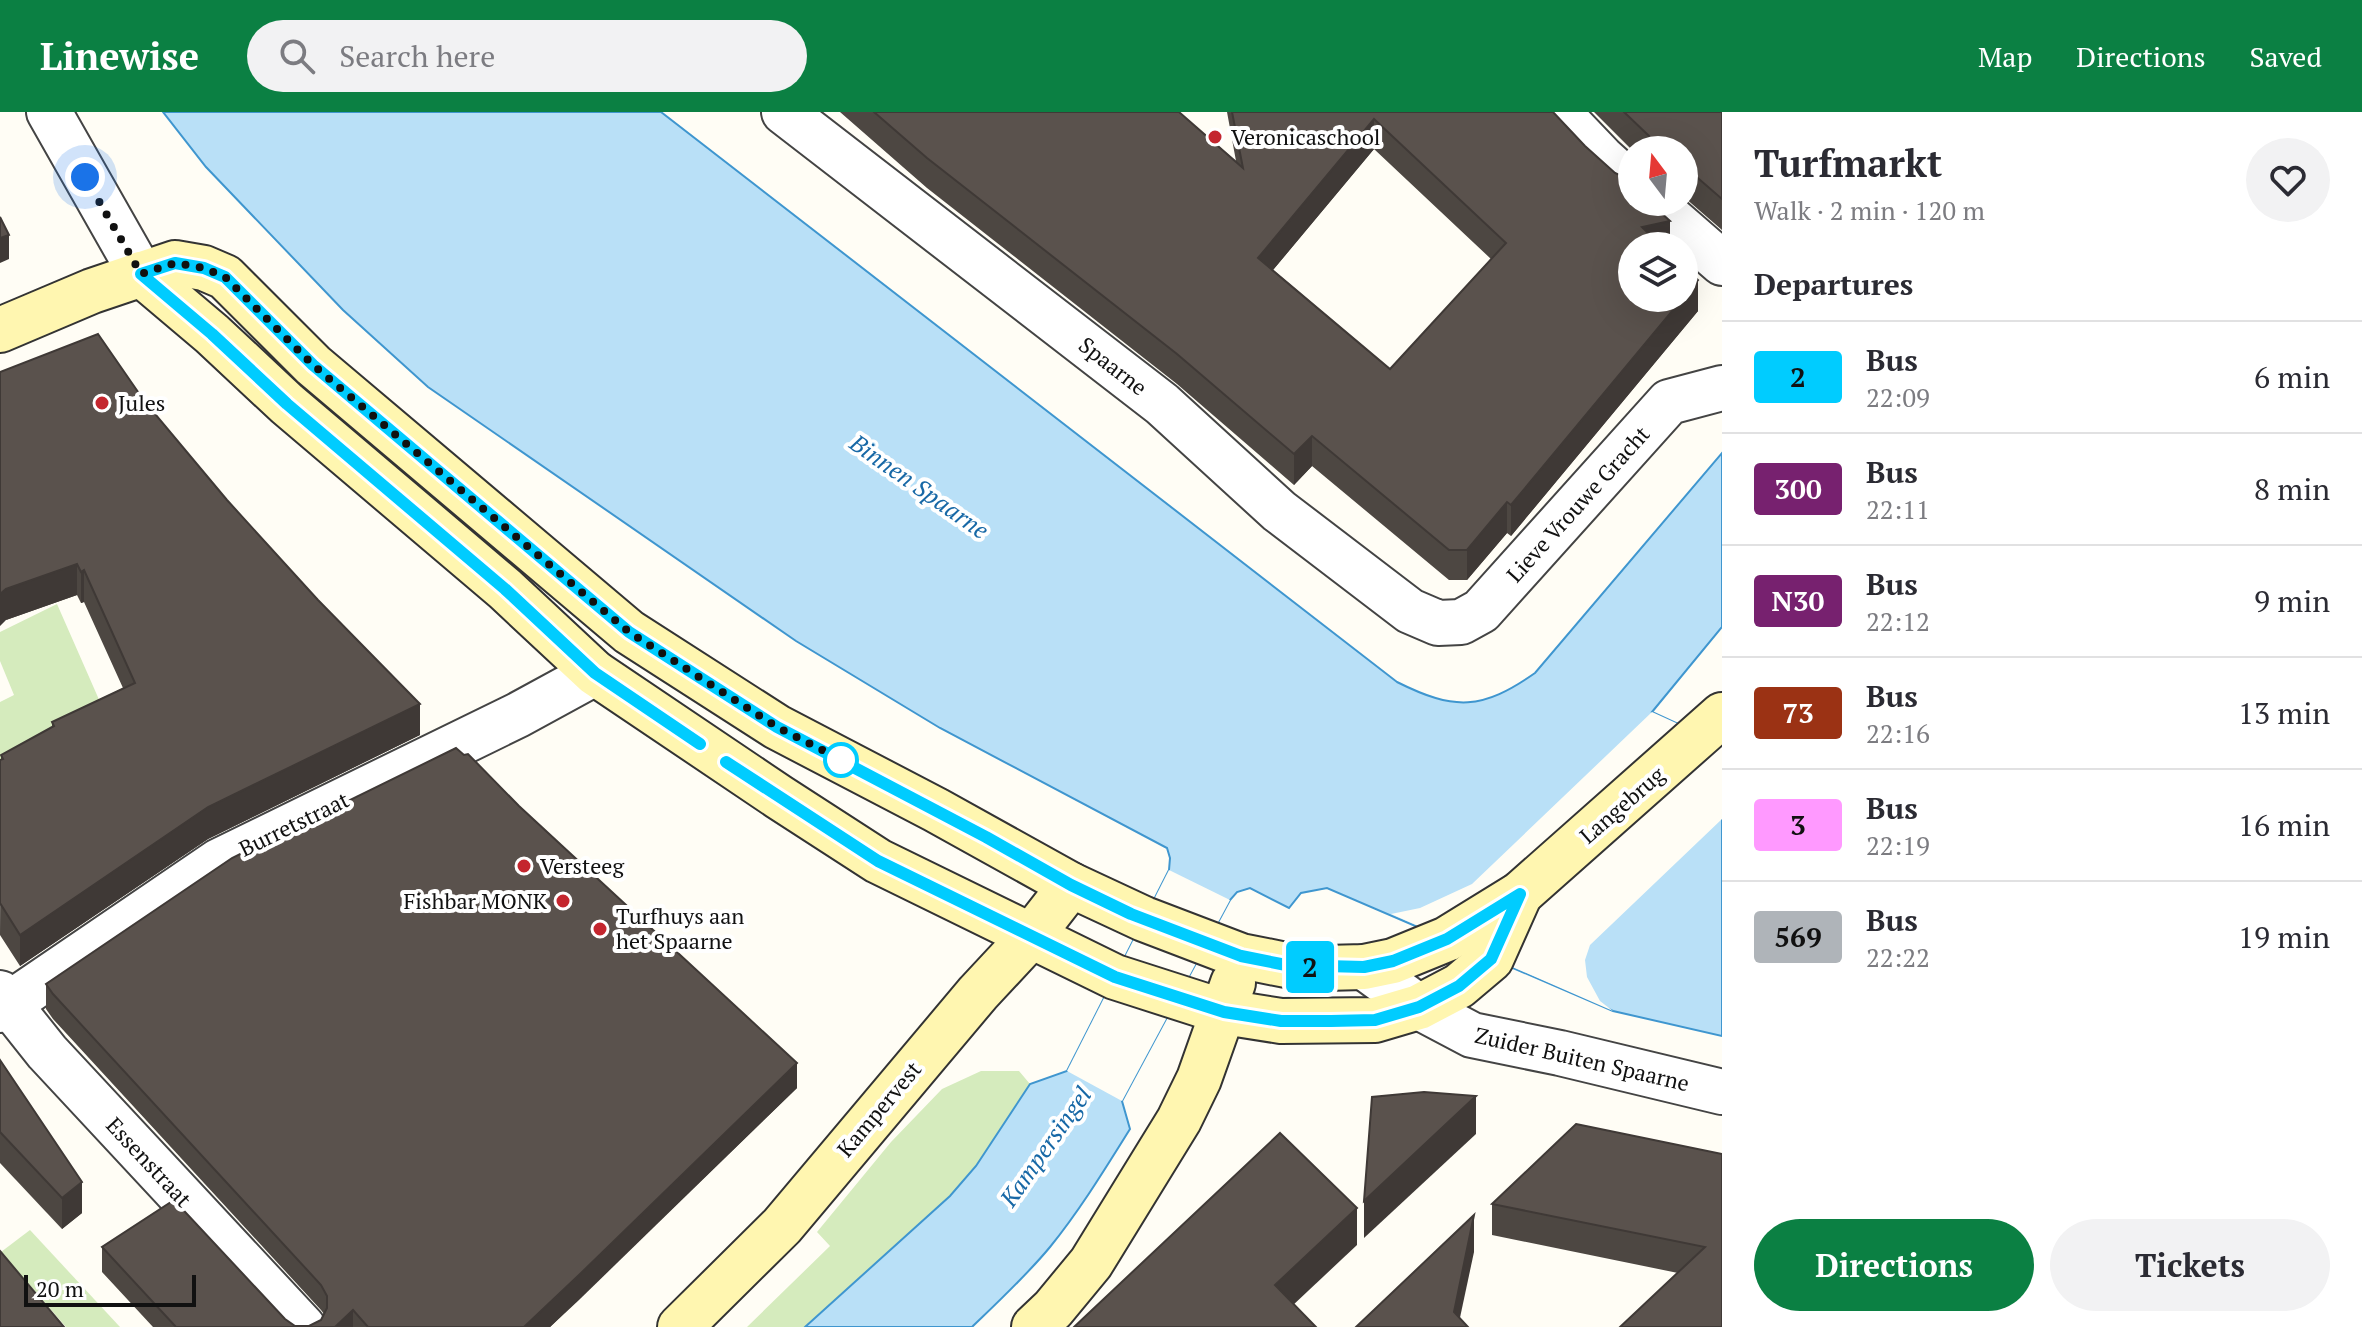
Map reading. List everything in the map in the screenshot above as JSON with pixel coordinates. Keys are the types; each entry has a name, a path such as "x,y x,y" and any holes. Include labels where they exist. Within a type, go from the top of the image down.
{"street":[{"path":"49,112 141,274 212,334 287,404 505,589 595,673 779,797 878,861 1115,977 1177,999 1224,1012 1281,1021 1375,1020 1419,1007"},
{"name":"Spaarne","path":"784,112 1162,404 1279,511 1410,611 1438,623"},
{"path":"1558,112 1618,172"},
{"path":"1668,216 1722,263"},
{"name":"Langebrug","path":"0,330 92,291 175,263 204,268 225,277 313,365 629,632 777,727 1071,885 1144,919 1223,950 1286,965 1364,967 1393,961 1447,939 1520,894 1712,724"},
{"name":"Lieve Vrouwe Gracht","path":"1438,623 1461,622 1481,611 1669,402 1722,388"},
{"name":"Burretstraat","path":"3,1003 219,861 518,715 595,673"},
{"name":"Kampervest","path":"680,1327 782,1226 968,1005 1032,935 1071,885"},
{"name":"Langebrug","path":"1419,1007 1459,986 1491,959 1520,894"},
{"path":"1034,1327 1091,1263 1179,1120 1199,1079 1224,1012 1223,950"},
{"name":"Zuider Buiten Spaarne","path":"1364,967 1419,1007 1472,1035 1722,1092"},
{"name":"Essenstraat","path":"3,1003 303,1327"}],"green space":[{"path":"57,604 115,736 0,797 0,702 14,695 0,661 0,632"},
{"path":"981,1071 1019,1071 1030,1084 976,1166 950,1196 805,1327 747,1327 830,1246 817,1232 891,1142 942,1089"},
{"path":"30,1230 120,1327 66,1327 1,1252"}],"water":[{"path":"163,112 661,112 1397,682 1452,702 1483,700 1535,673 1722,453 1722,627 1652,712 1722,744 1722,1036 1613,1011 1327,888 1301,893 1289,908 1250,888 1237,892 1122,1101 1130,1129 1061,1233 1012,1288 972,1327 805,1327 950,1196 976,1166 1030,1084 1067,1071 1169,870 1167,848 940,728 796,641 428,387 343,310 206,167"}],"pier":[{"path":"1652,712 1722,744 1722,819 1590,945 1585,960 1587,977 1600,1001 1613,1011 1391,914 1420,908 1472,884"},
{"path":"1169,870 1230,900 1122,1101 1067,1071"}],"building":[{"path":"874,112 1179,112 1243,168 1232,112 1553,112 1618,174 1618,216 1664,216 1670,221 1642,227 1647,232 1618,232 1618,312 1671,312 1511,505 1507,502 1467,550 1449,550 1312,436 1294,454 1177,354 927,158","holes":["1374,119 1506,243 1390,369 1258,258"]},
{"path":"1624,112 1722,112 1722,199 1698,178 1698,136 1649,136"},
{"path":"0,217 9,235 0,238"},
{"path":"98,334 145,402 227,500 318,600 420,704 208,807 20,935 0,903 1,755 54,726 52,722 135,683 84,570 81,572 77,564 6,589 0,594 0,372"},
{"path":"456,748 464,755 468,754 519,806 797,1063 524,1327 368,1327 353,1310 335,1327 176,1327 102,1247 174,1200 295,1326 309,1326 321,1320 327,1308 327,1296 321,1285 46,984 232,858"},
{"path":"0,1060 82,1182 62,1198 0,1132"},
{"path":"1424,1092 1476,1096 1364,1201 1372,1097"},
{"path":"1576,1124 1722,1154 1722,1327 1620,1327 1705,1247 1492,1204"},
{"path":"1280,1133 1357,1208 1275,1285 1316,1327 1074,1327"},
{"path":"1474,1215 1454,1312 1468,1327 1356,1327"},
{"path":"0,1251 64,1327 0,1327"}],"bus line":[{"name":"2","path":"700,744 595,673 505,589 287,404 212,334 141,274 175,263 204,268 225,277 313,365 629,632 777,727 1131,914 1241,956 1286,965 1364,967 1393,961 1447,939 1520,894 1491,959 1459,986 1419,1007 1375,1020 1281,1021 1224,1012 1115,977 878,861 726,762"}],"place":[{"name":"Veronicaschool","path":"1215,137"},
{"name":"Jules","path":"102,403"},
{"name":"Versteeg","path":"524,866"},
{"name":"Fishbar MONK","path":"563,901"},
{"name":"Turfhuys aan het Spaarne","path":"600,929"}],"route":[{"path":"85,177 141,274 175,263 204,268 225,277 313,365 629,632 777,727 854,766 841,760"}],"water label":[{"name":"Binnen Spaarne","path":"919,487"},
{"name":"Kampersingel","path":"1046,1147"}]}
